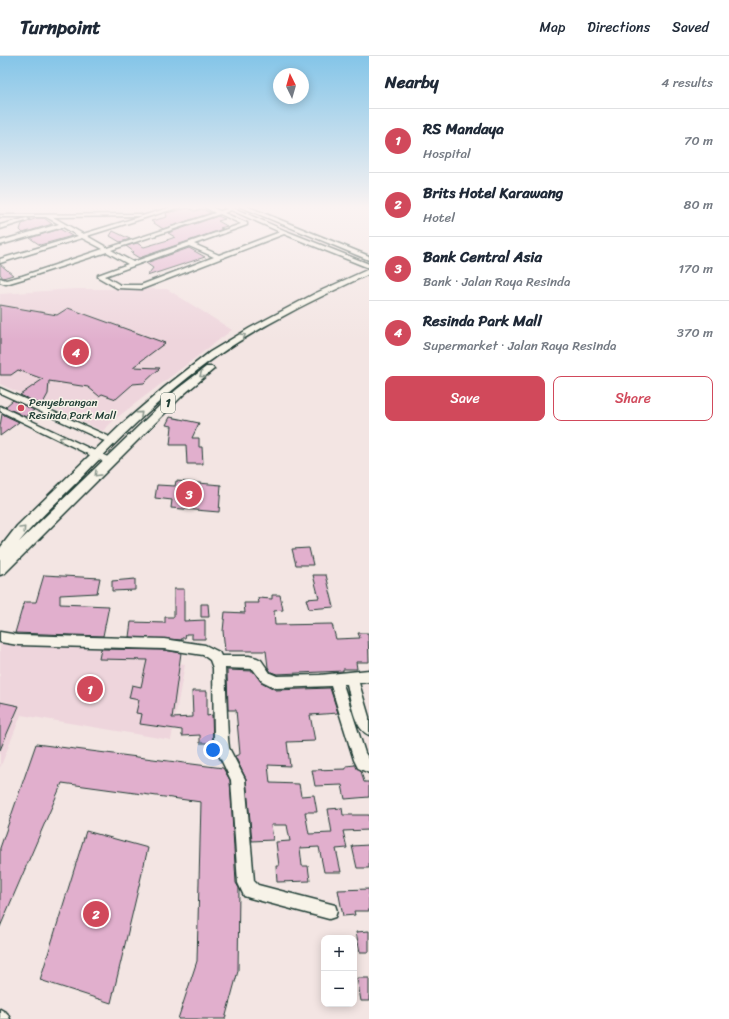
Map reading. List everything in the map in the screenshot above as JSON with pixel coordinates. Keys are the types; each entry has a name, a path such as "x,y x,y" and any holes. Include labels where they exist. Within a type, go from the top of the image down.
{"main road":[{"name":"1","path":"0,560 6,549 21,530 95,456 163,394 224,348 298,304 369,271"},
{"name":"1","path":"0,569 180,392 232,353 298,313 369,280"}],"street":[{"path":"0,261 33,251"},
{"path":"0,280 10,281 103,251"},
{"path":"108,251 132,264"},
{"path":"170,251 100,276 119,287 138,287 235,251"},
{"path":"205,251 219,257"},
{"path":"331,251 369,266"},
{"path":"351,251 369,258"},
{"path":"0,390 105,438"},
{"path":"0,408 95,456 110,461"},
{"path":"0,637 18,640 164,644 206,650 215,656 218,662 221,739 223,749 236,772 239,784 246,883 250,890 258,893 329,911"},
{"path":"218,662 249,662 256,664 266,677 276,682 369,676"},
{"path":"351,678 363,720 369,728"},
{"path":"335,679 359,755 364,763 369,766"}],"shaded area":[{"path":"75,289 167,289 232,330 115,419 103,431 0,384 0,294"},
{"path":"0,644 166,645 168,661 185,664 171,740 21,715 0,768"}],"building":[{"path":"133,251 159,251 139,258 131,253 134,252"},
{"path":"181,251 194,251 205,257 147,276 153,268 146,263"},
{"path":"0,264 13,275 3,278 0,274"},
{"path":"0,305 57,315 68,308 165,343 133,367 160,368 144,383 133,384 116,399 102,394 99,396 88,387 49,381 48,394 42,405 20,395 43,379 18,370 11,375 0,375"},
{"path":"13,400 34,410 26,417 5,407"},
{"path":"2,414 19,422 0,436 0,426"},
{"path":"170,417 199,423 192,438 199,438 199,447 202,447 203,464 187,464 186,445 170,445 172,426 166,425"},
{"path":"176,481 221,485 219,512 171,508 172,500 155,498 157,485 175,486"},
{"path":"309,548 313,565 296,565 292,549"},
{"path":"44,575 100,578 97,593 60,595 60,604 109,606 103,636 15,633 24,602 36,602"},
{"path":"313,575 326,575 334,607 309,609 306,599 319,598"},
{"path":"135,579 135,590 112,591 112,581"},
{"path":"174,589 184,589 184,621 205,620 205,639 192,639 192,634 186,634 185,638 182,638 182,640 129,637 131,622 165,623 165,617 174,617"},
{"path":"272,595 280,595 283,610 274,611 275,625 332,624 336,639 360,638 358,633 368,633 369,662 356,662 357,669 343,669 343,671 277,674 271,672 268,667 266,651 225,651 223,631 225,612 245,613 244,603 259,603 258,598 272,599"},
{"path":"201,604 208,604 209,617 201,617"},
{"path":"101,649 164,650 181,653 172,718 193,717 192,691 207,691 207,716 212,715 213,743 200,743 200,735 182,736 182,730 140,724 142,714 136,713 139,700 129,698 132,685 141,687 147,660 99,659"},
{"path":"227,670 253,671 261,682 276,690 330,688 338,713 310,715 315,741 287,742 290,766 268,765 270,783 299,784 301,796 314,795 317,812 305,812 309,834 332,833 328,809 342,808 343,815 369,815 369,830 343,831 347,848 336,849 341,872 324,872 319,847 300,848 302,866 308,866 310,881 277,882 276,866 279,866 276,842 290,841 287,825 271,825 273,840 252,841 246,779 235,756 240,754 236,710 228,710"},
{"path":"0,702 19,706 0,750"},
{"path":"36,744 223,768 230,780 236,883 239,888 238,971 225,1019 178,1019 197,961 201,802 62,783 0,927 0,848"},
{"path":"355,765 361,771 364,782 369,782 369,797 345,799 342,785 315,786 312,770 346,769 346,766"},
{"path":"86,831 148,848 111,1003 40,980"},
{"path":"369,845 369,868 357,868 352,846"},
{"path":"369,889 369,911 354,911 355,915 343,916 338,890"},
{"path":"369,931 369,952 360,952 356,932"},
{"path":"357,978 369,978 369,1001 361,1001"}],"place":[{"name":"Resinda Park Mall","path":"76,352"},
{"name":"Penyebrangan Resinda Park Mall","path":"21,408"},
{"name":"Bank Central Asia","path":"189,494"},
{"name":"RS Mandaya","path":"90,689"},
{"name":"Brits Hotel Karawang","path":"96,914"}]}
